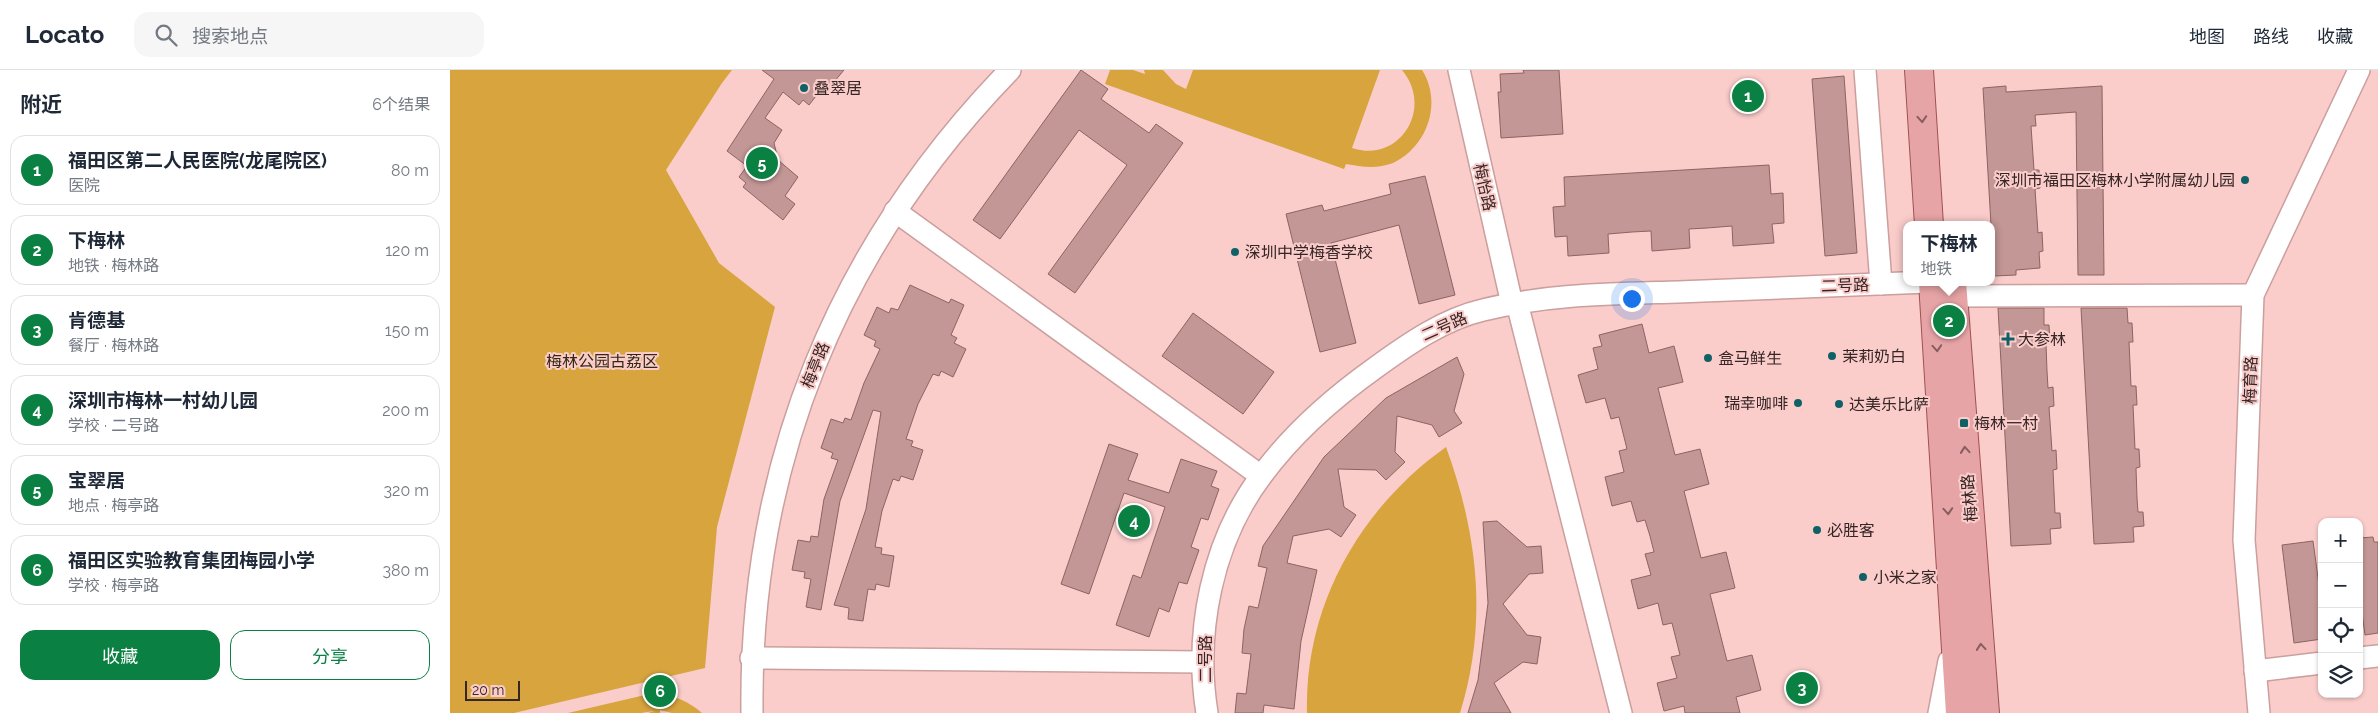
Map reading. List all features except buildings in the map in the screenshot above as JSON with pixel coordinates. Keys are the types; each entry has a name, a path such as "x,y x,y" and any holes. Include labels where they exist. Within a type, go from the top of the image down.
{"main road":[{"path":"1919,70 1929,221"},
{"path":"1938,70 1948,221"},
{"name":"梅林路","path":"1946,287 1955,621 1960,713"},
{"name":"梅林路","path":"1946,287 1988,707"}],"street":[{"name":"梅亭路","path":"752,713 751,658 758,579 766,530 792,425 820,350 854,279 894,211 940,148 977,104 1010,70"},
{"name":"梅怡路","path":"1459,70 1514,304 1621,713"},
{"path":"1865,70 1881,284"},
{"name":"梅育路","path":"2259,713 2244,540 2253,295 2359,70"},
{"path":"894,211 1260,476"},
{"name":"二号路","path":"1207,713 1202,662 1206,613 1217,565 1235,519 1260,476 1298,432 1340,394 1419,336 1481,310 1554,296 1903,283"},
{"path":"1946,287 2253,295"},
{"path":"1939,713 1955,621"},
{"path":"2363,658 2378,656"},
{"path":"751,658 1202,662"},
{"path":"2255,671 2318,663"}],"green space":[{"name":"梅林公园古荔区","path":"450,70 732,70 666,170 719,263 775,307 717,527 705,668 514,713 450,713"},
{"path":"1110,70 1133,70 1145,74 1144,70 1163,70 1176,84 1186,89 1193,70 1380,70 1352,148 1369,151 1385,148 1397,140 1407,129 1413,116 1414,100 1411,85 1402,70 1422,70 1431,96 1431,110 1423,135 1405,156 1387,165 1370,167 1346,164 1344,169 1105,84"},
{"path":"1446,447 1466,513 1476,579 1474,646 1469,679 1460,713 1307,713 1309,673 1315,635 1327,598 1343,563 1363,530 1388,499 1415,472"},
{"path":"660,694 682,700 702,713 672,713 660,710 660,713 648,713 654,711 641,713 568,713 645,695"}],"place":[{"name":"叠翠居","path":"804,88"},
{"name":"福田区第二人民医院(龙尾院区)","path":"1748,96"},
{"name":"宝翠居","path":"762,163"},
{"name":"深圳市福田区梅林小学附属幼儿园","path":"2245,180"},
{"name":"深圳中学梅香学校","path":"1235,252"},
{"name":"下梅林","path":"1949,321"},
{"name":"大参林","path":"2008,339"},
{"name":"茉莉奶白","path":"1832,356"},
{"name":"盒马鲜生","path":"1708,358"},
{"name":"瑞幸咖啡","path":"1798,403"},
{"name":"达美乐比萨","path":"1839,404"},
{"name":"梅林一村","path":"1964,423"},
{"name":"深圳市梅林一村幼儿园","path":"1134,521"},
{"name":"必胜客","path":"1817,530"},
{"name":"小米之家","path":"1863,577"},
{"name":"肯德基","path":"1802,688"},
{"name":"福田区实验教育集团梅园小学","path":"660,691"}]}
